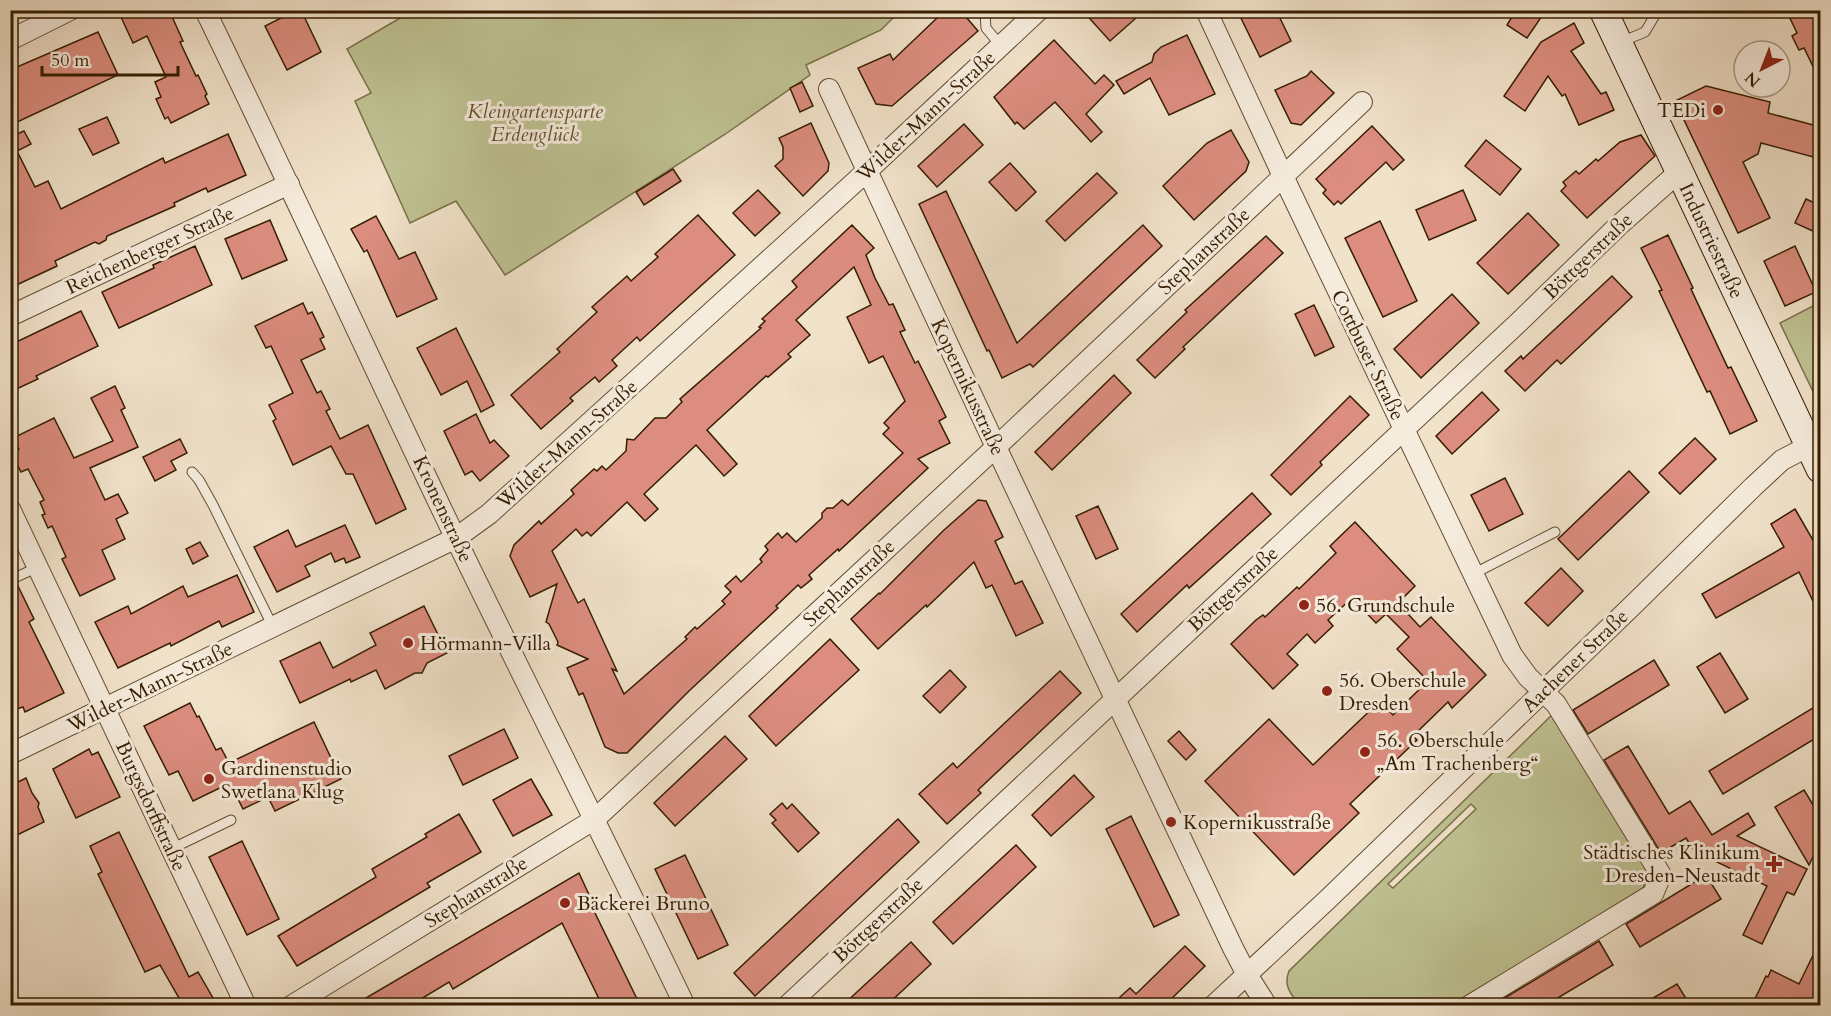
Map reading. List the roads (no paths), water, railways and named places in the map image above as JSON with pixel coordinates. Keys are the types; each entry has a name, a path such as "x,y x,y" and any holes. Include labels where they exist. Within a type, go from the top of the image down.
{"street":[{"path":"10,40 70,10"},
{"name":"Kronenstraße","path":"205,10 290,184 456,538 685,1005"},
{"name":"Wilder-Mann-Straße","path":"10,754 456,538 489,514 867,171 1039,10"},
{"name":"Cottbuser Straße","path":"1206,10 1512,655 1528,677 1556,704 1661,875 1653,894 1469,1005"},
{"name":"Industriestraße","path":"1603,10 1679,172 1815,444 1821,470"},
{"name":"Kopernikusstraße","path":"829,89 1246,973 1267,1005"},
{"name":"Stephanstraße","path":"291,1005 595,819 996,447 1362,102"},
{"name":"Böttgerstraße","path":"787,1005 1618,226 1679,172"},
{"name":"Reichenberger Straße","path":"10,316 290,184"},
{"name":"Aachener Straße","path":"1213,1005 1327,900 1544,692 1753,487 1782,460 1815,444"},
{"name":"Burgsdorffstraße","path":"10,509 246,1005"}],"lane":[{"path":"982,10 985,13 986,28 1001,46"},
{"path":"1618,43 1645,32 1658,10"},
{"path":"192,472 213,505 273,627"},
{"path":"1473,574 1555,532"},
{"path":"10,580 38,567"},
{"path":"171,849 231,820"}],"place":[{"name":"TEDi","path":"1718,110"},
{"name":"56. Grundschule","path":"1304,605"},
{"name":"Hörmann-Villa","path":"408,643"},
{"name":"56. Oberschule Dresden","path":"1327,691"},
{"name":"56. Oberschule „Am Trachenberg“","path":"1365,752"},
{"name":"Gardinenstudio Swetlana Klug","path":"209,779"},
{"name":"Kopernikusstraße","path":"1171,822"},
{"name":"Städtisches Klinikum Dresden-Neustadt","path":"1774,864"},
{"name":"Bäckerei Bruno","path":"565,903"}],"park label":[{"name":"Kleingartensparte Erdenglück","path":"535,122"}]}
